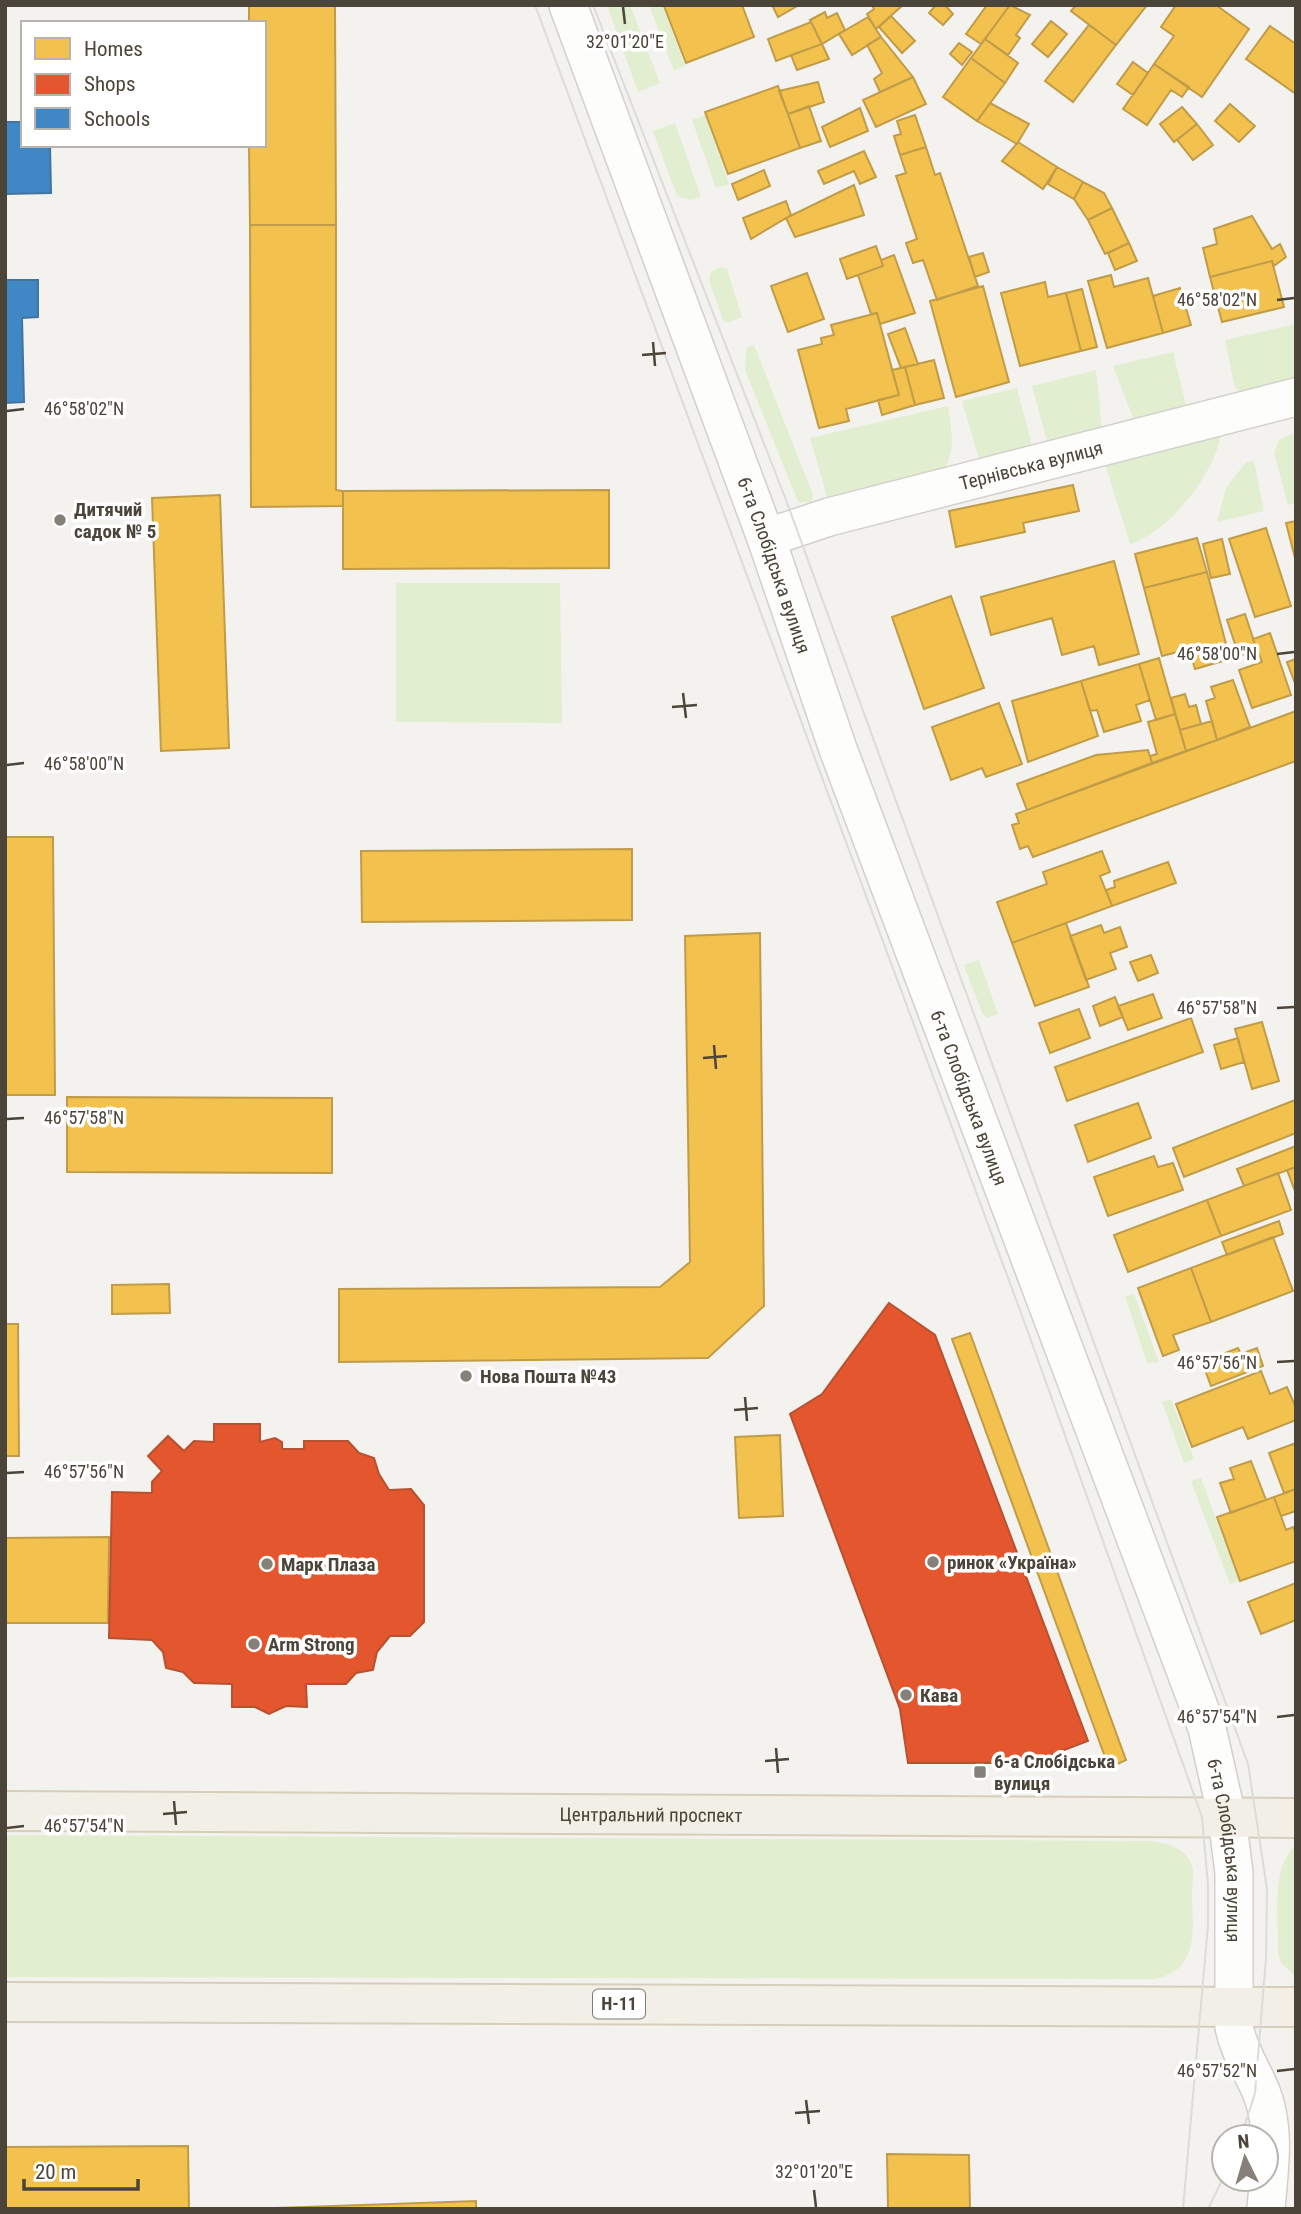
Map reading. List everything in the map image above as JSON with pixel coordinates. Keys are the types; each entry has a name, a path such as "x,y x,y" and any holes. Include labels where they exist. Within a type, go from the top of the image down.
{"main road":[{"name":"Центральний проспект","path":"5,1811 1296,1818"},
{"name":"Н-11","path":"5,2002 1296,2007"}],"street":[{"name":"6-та Слобідська вулиця","path":"568,5 766,538 831,730 1207,1728 1227,1817 1236,1907 1233,2007 1238,2044 1262,2094 1270,2123 1266,2209"},
{"name":"Тернівська вулиця","path":"766,538 829,517 1296,397"}],"green space":[{"path":"607,5 630,5 660,83 638,92"},
{"path":"649,5 663,7 685,66 674,71"},
{"path":"705,115 729,184 716,188 692,120"},
{"path":"675,123 701,197 691,200 677,196 653,131"},
{"path":"720,267 727,269 742,317 728,323 723,320 709,280 711,271"},
{"path":"1296,324 1296,383 1241,397 1234,384 1225,340"},
{"path":"754,345 813,495 812,502 798,502 745,370 747,347"},
{"path":"1173,352 1187,410 1135,423 1113,366"},
{"path":"1096,370 1102,431 1048,445 1032,386"},
{"path":"1017,388 1033,449 980,462 962,401"},
{"path":"948,406 952,448 943,471 828,500 810,438"},
{"path":"1221,433 1210,466 1188,499 1160,527 1130,544 1105,464"},
{"path":"1293,433 1296,439 1296,503 1288,505 1274,453 1279,440"},
{"path":"1254,461 1264,511 1217,522 1226,488 1246,462"},
{"path":"396,583 560,583 562,723 396,722"},
{"path":"979,960 998,1014 987,1018 982,1013 964,965"},
{"path":"1134,1294 1159,1362 1147,1363 1125,1296"},
{"path":"1171,1399 1194,1459 1184,1463 1162,1402"},
{"path":"1201,1478 1239,1581 1230,1584 1191,1481"},
{"path":"5,1835 1149,1841 1179,1849 1191,1863 1192,1936 1186,1958 1179,1967 1154,1979 5,1977"},
{"path":"1296,1846 1296,1977 1281,1963 1278,1952 1277,1910 1282,1866"}],"building: Homes":[{"path":"249,5 335,5 336,225 250,225 249,147 266,147 266,21 249,21"},
{"path":"742,5 754,37 686,63 664,6"},
{"path":"772,5 799,5 778,17"},
{"path":"872,5 903,5 876,29 867,14 874,9"},
{"path":"936,5 945,5 953,14 943,25 929,13"},
{"path":"987,5 1010,5 981,44 966,34"},
{"path":"1010,5 1030,15 1016,35 1020,38 1008,55 985,39"},
{"path":"1076,5 1147,5 1116,45 1071,11"},
{"path":"1176,5 1216,5 1249,29 1202,97 1154,64 1174,36 1161,27"},
{"path":"825,12 827,18 837,13 845,30 822,44 810,20"},
{"path":"891,16 915,41 902,53 879,27"},
{"path":"868,17 881,37 852,55 839,34"},
{"path":"1051,21 1067,34 1048,57 1032,44"},
{"path":"811,22 822,44 776,61 768,39"},
{"path":"1089,25 1116,45 1073,102 1045,81"},
{"path":"1270,26 1296,44 1296,94 1246,59"},
{"path":"881,37 913,77 880,92 874,79 882,73 867,45"},
{"path":"985,39 1018,63 1005,83 971,58"},
{"path":"959,43 972,52 962,65 950,54"},
{"path":"822,44 829,59 797,70 791,55"},
{"path":"971,58 1005,83 977,121 943,97"},
{"path":"1133,62 1148,73 1133,95 1117,84"},
{"path":"1154,64 1189,87 1182,97 1171,90 1147,125 1123,109"},
{"path":"913,77 926,104 876,127 863,100"},
{"path":"818,82 824,102 788,114 779,91"},
{"path":"778,86 800,148 728,174 705,112"},
{"path":"990,103 1029,124 1017,144 977,121"},
{"path":"1230,104 1255,126 1239,142 1215,121"},
{"path":"809,106 821,141 800,148 788,114"},
{"path":"1182,107 1197,124 1174,142 1160,124"},
{"path":"860,108 868,131 830,147 822,127"},
{"path":"915,115 926,147 900,155 894,136 901,134 897,121"},
{"path":"1197,124 1213,145 1193,160 1177,140"},
{"path":"1018,142 1057,167 1043,189 1002,161"},
{"path":"926,147 935,175 940,173 978,286 937,300 923,260 913,263 906,243 917,239 896,176 906,173 900,155"},
{"path":"864,151 876,177 860,184 854,171 824,184 818,171"},
{"path":"1057,167 1083,182 1074,199 1048,184"},
{"path":"764,170 770,186 738,200 732,184"},
{"path":"1083,182 1104,193 1112,208 1088,220 1074,199"},
{"path":"854,185 864,215 795,237 786,218"},
{"path":"786,201 791,215 751,239 743,218"},
{"path":"1112,208 1129,243 1105,254 1088,220"},
{"path":"1252,216 1272,249 1280,244 1286,257 1274,266 1272,261 1210,277 1203,248 1217,244 1214,229"},
{"path":"250,225 336,225 336,490 343,491 343,506 251,507"},
{"path":"1129,243 1137,261 1115,270 1108,253"},
{"path":"876,246 883,266 847,279 840,259"},
{"path":"983,253 989,272 975,277 969,257"},
{"path":"894,255 915,313 880,324 877,313 871,314 858,275 883,266 881,260"},
{"path":"1272,261 1284,307 1222,322 1210,277"},
{"path":"807,273 824,319 788,332 771,286"},
{"path":"1111,275 1114,287 1148,278 1163,333 1107,348 1088,281"},
{"path":"1045,282 1048,297 1066,293 1081,351 1020,366 1001,293"},
{"path":"983,286 1009,382 956,397 930,301"},
{"path":"1180,288 1191,325 1163,333 1153,296"},
{"path":"1082,289 1097,347 1081,351 1066,293"},
{"path":"877,313 899,395 846,409 849,421 819,428 798,350 822,344 821,338 834,335 831,325"},
{"path":"905,328 918,364 901,368 888,334"},
{"path":"934,360 944,398 915,405 905,367"},
{"path":"905,367 915,405 882,415 878,400 899,395 892,370"},
{"path":"1073,485 1079,511 1023,523 1025,532 956,547 949,511"},
{"path":"609,490 609,568 343,569 343,491"},
{"path":"220,495 229,748 161,751 152,498"},
{"path":"1296,521 1296,562 1286,523"},
{"path":"1266,528 1291,606 1255,617 1229,539"},
{"path":"1197,538 1207,572 1144,588 1135,554"},
{"path":"1222,539 1230,574 1211,578 1203,544"},
{"path":"1114,561 1139,654 1099,665 1094,646 1062,655 1052,618 991,635 981,597"},
{"path":"1207,572 1230,659 1195,669 1189,649 1162,656 1144,588"},
{"path":"951,596 984,688 924,709 892,617"},
{"path":"1245,614 1257,650 1239,656 1227,620"},
{"path":"1270,633 1291,695 1252,708 1239,670 1262,662 1253,639"},
{"path":"1159,658 1175,714 1156,720 1139,664"},
{"path":"1296,659 1296,686 1287,662"},
{"path":"1139,664 1150,700 1136,705 1141,721 1104,732 1097,710 1090,711 1081,681"},
{"path":"1233,680 1250,727 1217,740 1206,701 1215,698 1211,687"},
{"path":"1081,681 1098,736 1028,762 1012,701"},
{"path":"1185,694 1189,707 1196,705 1201,724 1180,730 1171,698"},
{"path":"999,703 1022,764 986,777 982,768 951,780 932,727"},
{"path":"1296,711 1296,761 1033,857 1028,846 1020,849 1012,825 1019,823 1016,814"},
{"path":"1175,714 1186,751 1152,763 1150,756 1157,754 1148,722"},
{"path":"1212,721 1217,740 1186,751 1180,730"},
{"path":"1148,750 1152,763 1027,810 1017,784 1096,755"},
{"path":"5,837 53,837 55,1095 5,1095"},
{"path":"632,849 632,920 362,922 361,851"},
{"path":"1102,851 1110,872 1100,876 1112,906 1012,943 997,902 1047,884 1043,872"},
{"path":"1168,862 1176,883 1112,906 1106,890 1115,887 1114,881"},
{"path":"1066,923 1089,987 1035,1006 1012,943"},
{"path":"1101,925 1104,933 1120,927 1127,947 1110,953 1116,969 1086,980 1070,936"},
{"path":"760,933 764,1306 708,1358 339,1362 339,1289 660,1287 690,1262 685,936"},
{"path":"1151,955 1158,973 1138,981 1130,962"},
{"path":"1153,994 1162,1018 1128,1030 1118,1006"},
{"path":"1115,997 1123,1017 1100,1026 1093,1006"},
{"path":"1079,1009 1090,1038 1050,1053 1039,1023"},
{"path":"1191,1018 1203,1052 1067,1101 1055,1067"},
{"path":"1262,1022 1279,1081 1252,1089 1235,1029"},
{"path":"1238,1038 1244,1062 1221,1069 1214,1045"},
{"path":"67,1097 332,1098 332,1173 67,1172"},
{"path":"1295,1100 1296,1133 1184,1177 1173,1148"},
{"path":"1138,1103 1151,1138 1088,1162 1075,1125"},
{"path":"1296,1146 1296,1167 1244,1186 1237,1169"},
{"path":"1154,1156 1158,1167 1173,1163 1183,1190 1108,1216 1094,1177"},
{"path":"1296,1167 1296,1194 1287,1170"},
{"path":"1278,1173 1291,1210 1221,1236 1207,1200"},
{"path":"1207,1200 1221,1236 1128,1272 1114,1235"},
{"path":"1279,1221 1283,1234 1227,1255 1222,1242"},
{"path":"1273,1237 1293,1291 1211,1322 1191,1268"},
{"path":"1191,1268 1211,1322 1173,1335 1179,1350 1163,1356 1138,1288"},
{"path":"169,1284 170,1313 112,1314 112,1285"},
{"path":"5,1324 18,1324 19,1456 5,1456"},
{"path":"970,1333 1126,1760 1109,1768 952,1339"},
{"path":"1238,1348 1241,1354 1257,1348 1263,1366 1211,1386 1202,1362"},
{"path":"1261,1371 1270,1394 1287,1387 1296,1408 1296,1420 1248,1439 1243,1427 1192,1447 1176,1404"},
{"path":"780,1435 783,1516 739,1518 735,1437"},
{"path":"1296,1443 1296,1489 1284,1493 1269,1453"},
{"path":"1251,1461 1266,1500 1231,1513 1220,1483 1234,1479 1230,1468"},
{"path":"1296,1489 1296,1511 1281,1516 1274,1497"},
{"path":"1274,1497 1286,1530 1293,1527 1296,1534 1296,1561 1240,1581 1217,1517"},
{"path":"109,1537 108,1623 5,1623 5,1538"},
{"path":"1296,1583 1296,1620 1261,1634 1248,1602"},
{"path":"188,2146 189,2209 5,2209 5,2147"},
{"path":"887,2154 969,2155 970,2209 888,2209"},
{"path":"476,2201 476,2209 246,2209"}],"building: Shops":[{"name":"ринок «Україна»","path":"889,1303 935,1335 1088,1741 1030,1763 908,1763 900,1709 790,1414 822,1394"},
{"name":"Марк Плаза","path":"214,1424 260,1424 260,1442 275,1438 282,1442 282,1449 304,1449 304,1441 348,1441 359,1453 374,1458 379,1474 389,1490 411,1489 424,1505 424,1622 410,1636 390,1636 377,1652 373,1670 356,1673 346,1684 306,1684 307,1707 286,1706 269,1714 255,1707 232,1707 232,1684 194,1683 183,1672 166,1668 163,1652 152,1640 109,1638 112,1492 152,1493 152,1482 162,1471 148,1456 168,1436 184,1451 194,1441 214,1442"}],"building: Schools":[{"path":"5,122 21,122 21,147 50,147 51,193 5,194"},
{"path":"5,280 38,280 38,317 22,318 24,402 5,403"}],"tram line":[{"path":"535,5 1024,1321 1202,1817 1208,1885 1208,1925 1183,2209"},
{"path":"593,5 786,500 1248,1764 1267,1889 1266,1958 1255,2093 1245,2123"},
{"path":"1208,2209 1216,2193"}],"place":[{"name":"Дитячий садок № 5","path":"60,520"},
{"name":"Нова Пошта №43","path":"466,1376"},
{"name":"ринок «Україна»","path":"933,1562"},
{"name":"Марк Плаза","path":"267,1564"},
{"name":"Arm Strong","path":"254,1644"},
{"name":"Кава","path":"906,1695"},
{"name":"6-а Слобідська вулиця","path":"980,1772"}]}
